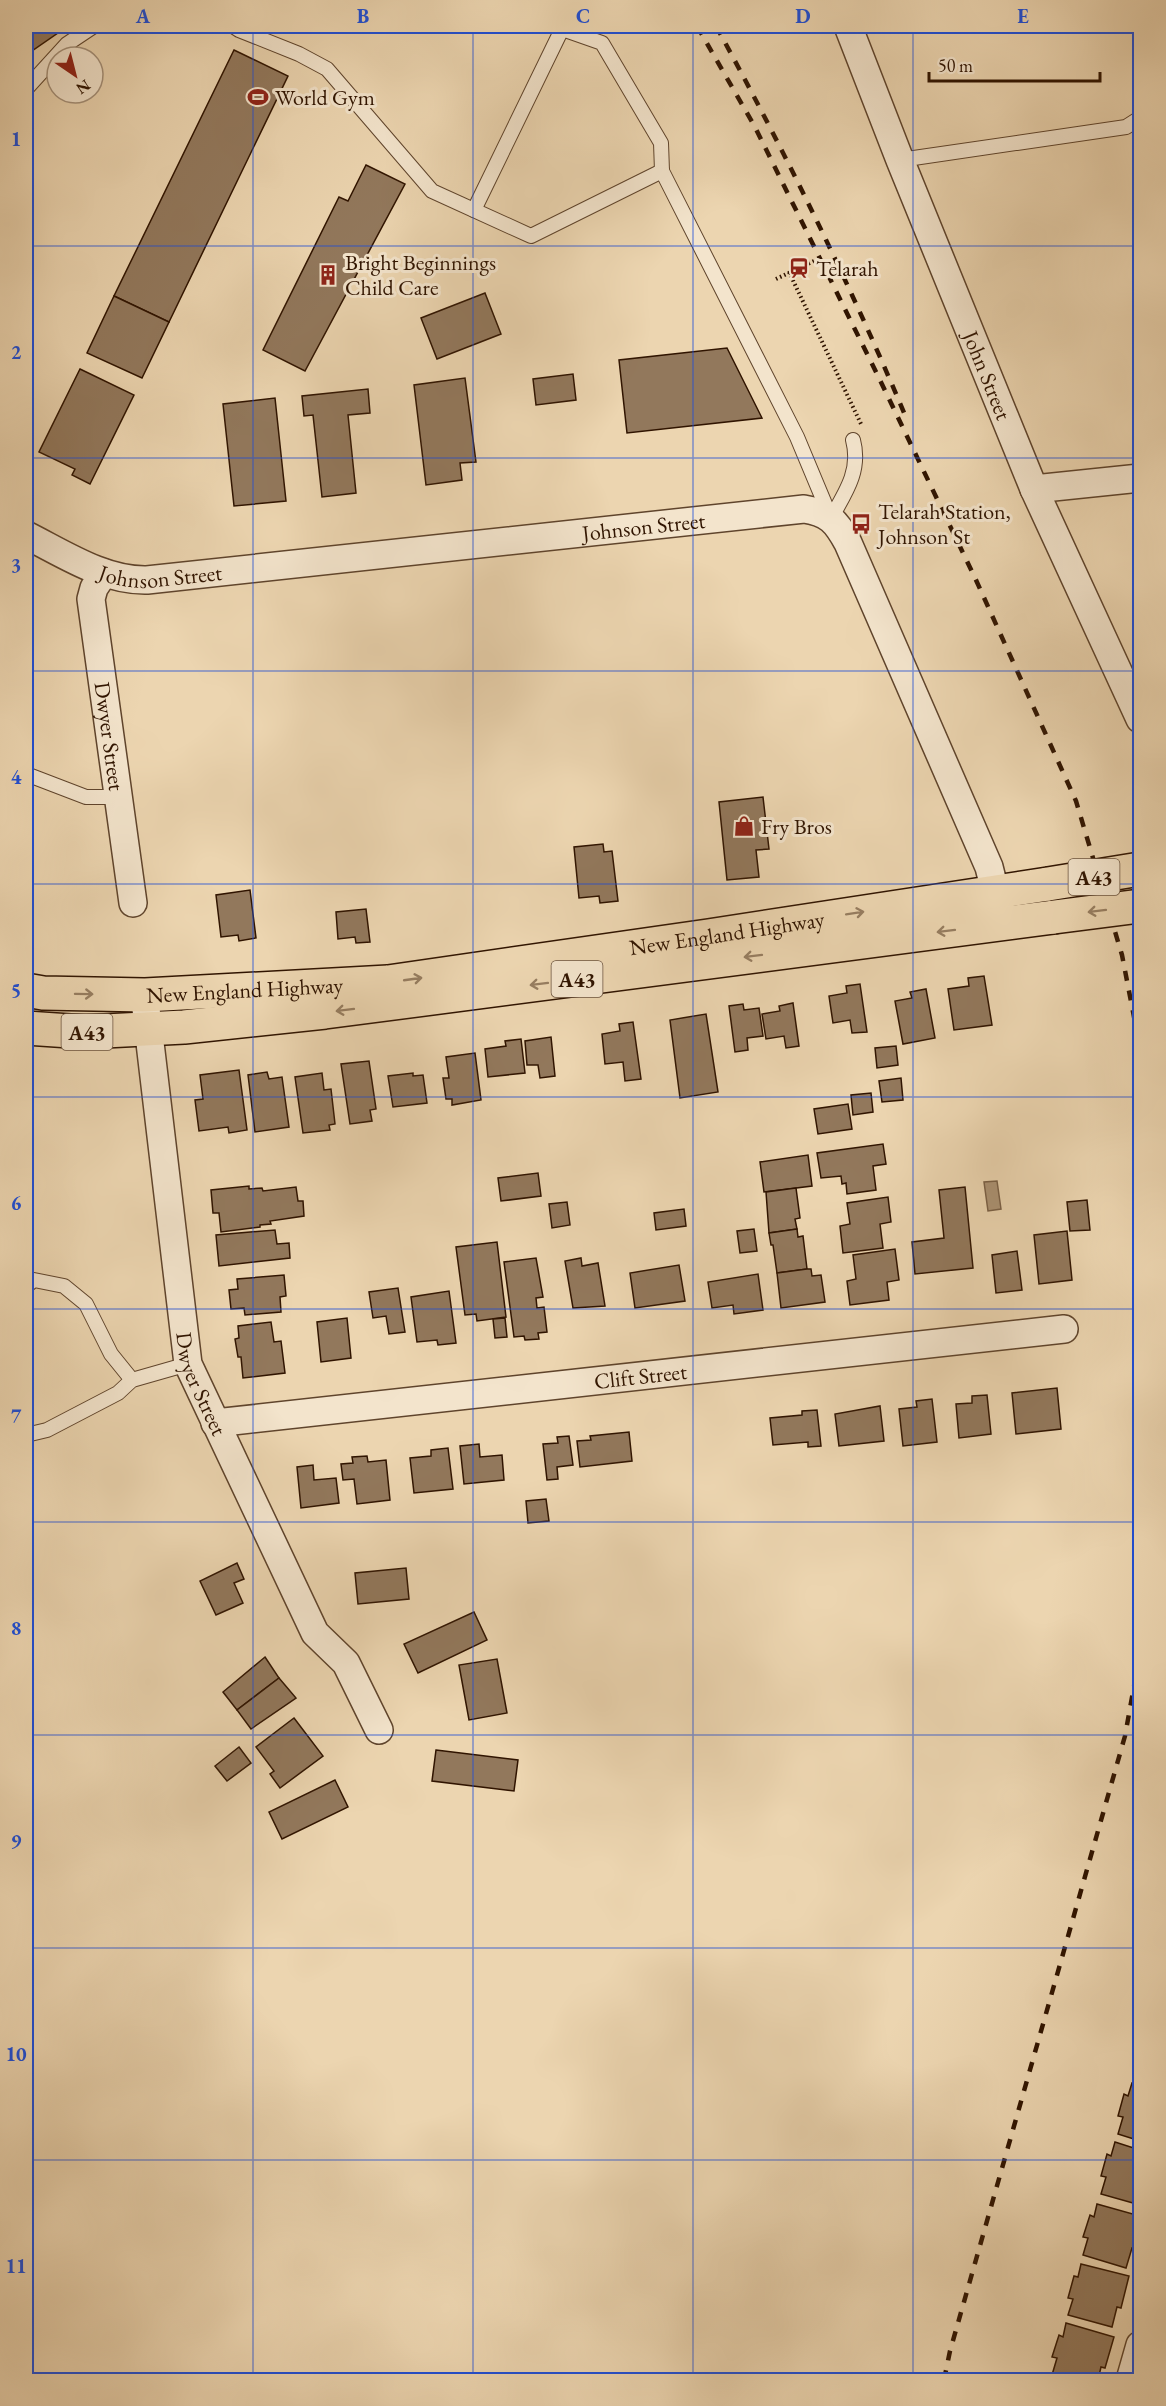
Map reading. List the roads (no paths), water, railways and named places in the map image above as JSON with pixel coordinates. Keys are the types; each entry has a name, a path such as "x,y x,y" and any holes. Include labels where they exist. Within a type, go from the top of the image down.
{"highway":[{"name":"New England Highway","path":"26,990 43,993 145,995 388,982 708,936 1140,869"},
{"name":"New England Highway","path":"26,1028 85,1032 148,1029 325,1012 1140,906"}],"street":[{"name":"John Street","path":"848,26 1034,489 1140,719"},
{"path":"1034,489 1140,478"},
{"name":"Johnson Street","path":"26,535 104,573 129,580 147,580 804,509 831,518"},
{"path":"831,518 849,543 988,867 1004,923"},
{"name":"Dwyer Street","path":"104,573 94,588 91,599 133,903"},
{"name":"Dwyer Street","path":"145,995 188,1364 315,1633 346,1663 379,1730"},
{"name":"Clift Street","path":"215,1423 1064,1329"},
{"path":"1130,2380 1140,2345"}],"lane":[{"path":"26,89 67,44 94,26"},
{"path":"233,26 299,54 327,69 432,191 531,236 662,171"},
{"path":"474,210 562,29 602,43 661,143 662,171 797,437 831,518"},
{"path":"900,160 1126,127 1140,118"},
{"path":"831,518 853,478 856,464 853,440"},
{"path":"26,774 86,797 118,797"},
{"path":"26,1286 34,1280 64,1286 86,1304 111,1354 132,1380"},
{"path":"26,1435 47,1430 118,1393 132,1380 188,1364"}],"railway":[{"path":"697,26 755,127 879,378 976,580 1076,801 1122,955 1140,1048"},
{"path":"716,26 815,218 862,316 905,415"},
{"path":"944,2380 950,2351 1125,1736 1140,1653"}],"place":[{"name":"World Gym","path":"258,97"},
{"name":"Telarah","path":"799,268"},
{"name":"Bright Beginnings Child Care","path":"328,275"},
{"name":"Telarah Station, Johnson St","path":"861,524"},
{"name":"Fry Bros","path":"744,826"}]}
